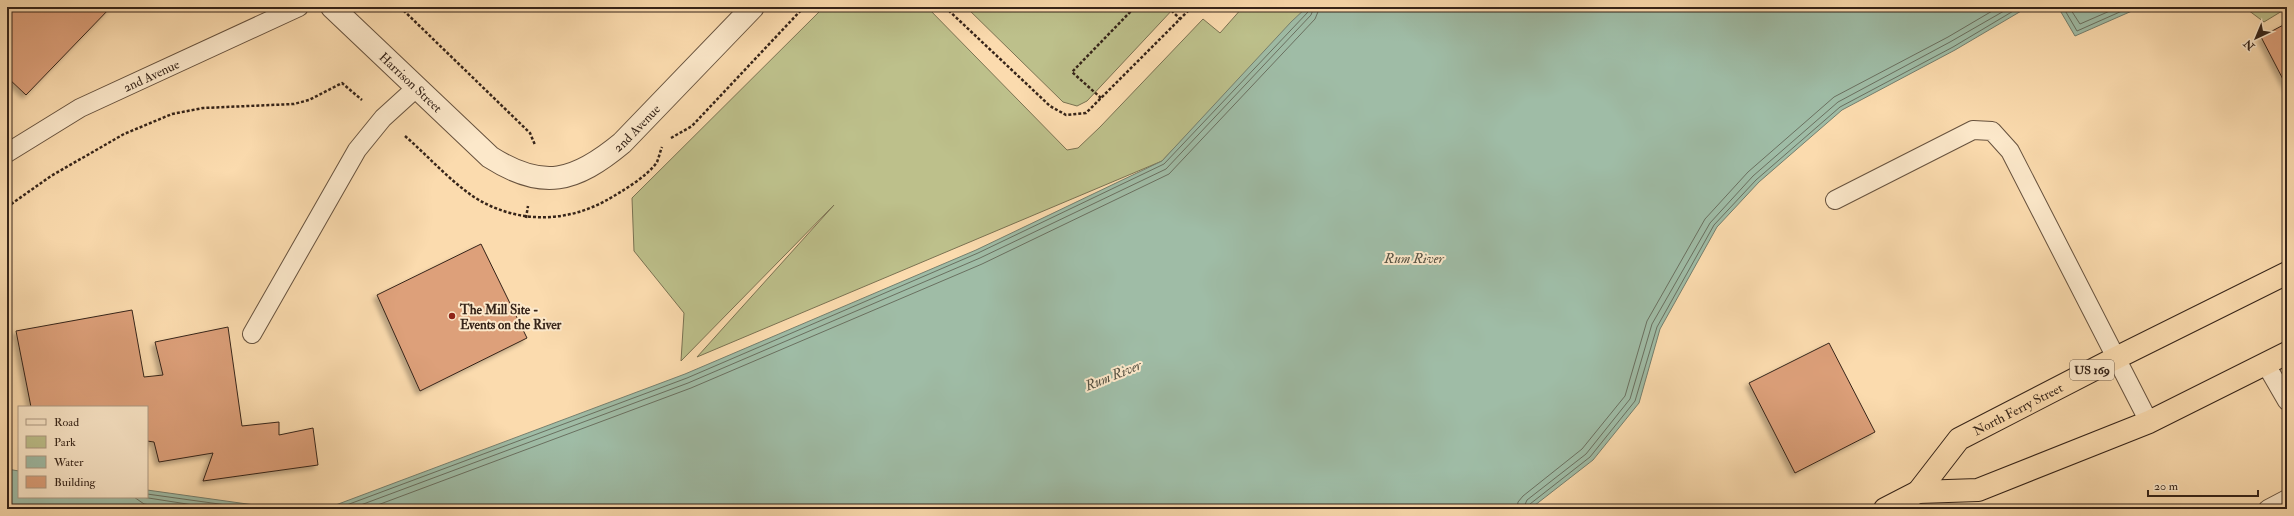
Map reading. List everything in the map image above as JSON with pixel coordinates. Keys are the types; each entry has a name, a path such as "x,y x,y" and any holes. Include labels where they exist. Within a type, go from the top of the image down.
{"highway":[{"name":"North Ferry Street","path":"1885,509 1918,492 1959,439 2116,358 2287,273"},
{"name":"North Ferry Street","path":"1918,492 1978,490 2149,422 2287,353"}],"street":[{"name":"Harrison Street","path":"332,7 490,157"},
{"name":"2nd Avenue","path":"490,157 511,170 533,178 555,178 574,173 598,163 622,143 753,7"}],"lane":[{"name":"2nd Avenue","path":"7,154 17,145 80,108 300,7"},
{"path":"252,334 357,150 383,118 416,88"},
{"path":"1835,200 1973,130 1992,131 2010,151 2149,422"},
{"path":"2265,364 2287,401"},
{"path":"2268,509 2287,498"}],"path":[{"path":"400,7 530,133 538,151"},
{"path":"945,7 1050,106 1066,115 1086,113 1192,7"},
{"path":"1101,98 1072,72 1135,7"},
{"path":"1168,7 1180,19"},
{"path":"7,208 44,180 124,134 172,114 203,108 294,104 309,100 342,83"}],"green space":[{"path":"824,7 927,7 1067,150 1078,148 1100,127 1203,19 1220,33 1243,7 1308,7 1162,161 697,357 834,205 681,361 684,313 634,251 632,198"},
{"path":"966,7 1175,7 1087,101 1077,106 1063,102"},
{"path":"2244,7 2287,7 2287,8 2264,22"}],"water":[{"name":"Rum River","path":"1307,7 2028,7 1955,50 1842,110 1759,182 1717,227 1660,329 1639,403 1593,460 1530,509 325,509 685,374 976,250 1162,161 1291,22"},
{"path":"2058,7 2141,7 2075,36"},
{"path":"7,469 18,471 18,498 148,498 148,490 283,509 7,509"}],"building":[{"path":"7,7 111,7 26,95 7,77"},
{"path":"2287,23 2287,87 2261,37"},
{"name":"The Mill Site - Events on the River","path":"481,244 527,338 420,391 377,295"},
{"path":"132,310 144,377 163,375 155,342 228,327 242,426 279,422 279,435 313,428 318,465 203,481 213,453 159,462 154,442 148,441 148,406 31,406 16,331"},
{"path":"1829,343 1875,432 1795,473 1749,383"}],"place":[{"name":"The Mill Site - Events on the River","path":"452,316"}]}
